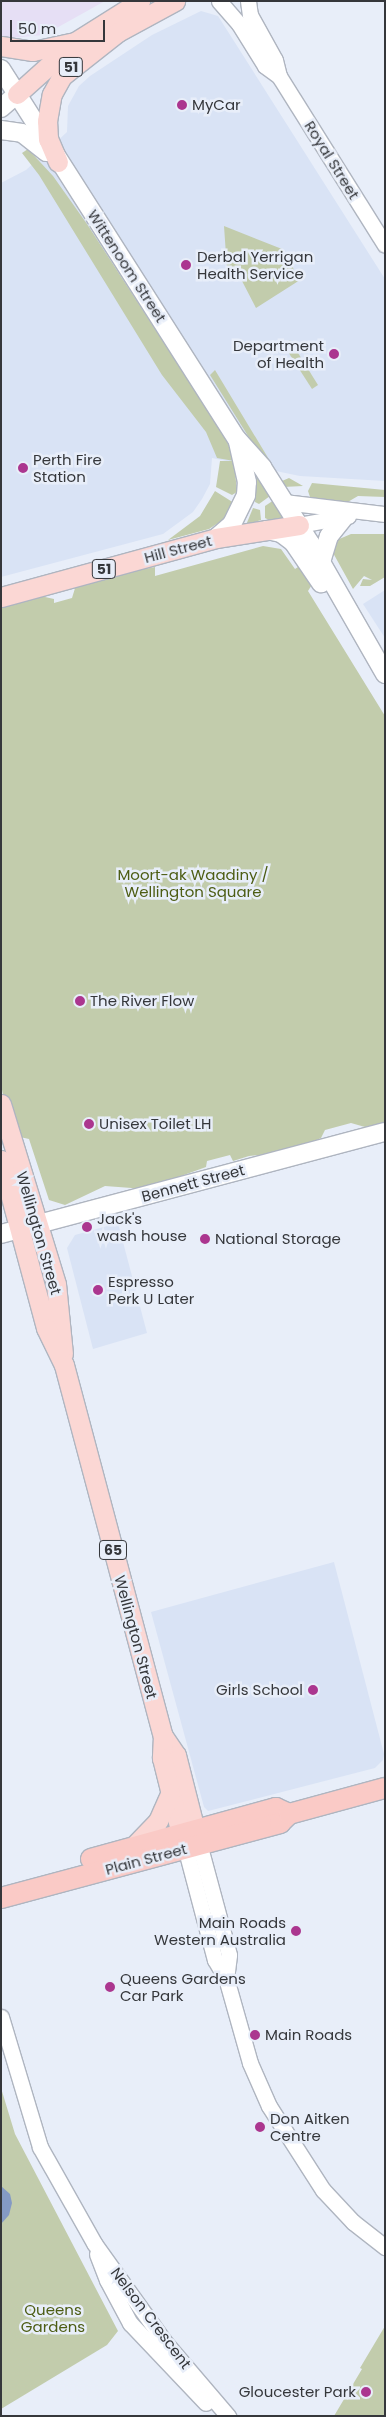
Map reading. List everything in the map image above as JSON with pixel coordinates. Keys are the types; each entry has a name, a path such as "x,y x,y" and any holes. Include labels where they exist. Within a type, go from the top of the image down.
{"highway":[{"name":"Plain Street","path":"1,1898 190,1839 276,1808 289,1814 385,1788"},
{"name":"Plain Street","path":"1,1885 132,1848 190,1839"}],"main road":[{"name":"51","path":"17,94 75,42 140,1"},
{"name":"51","path":"58,162 48,139 47,121 52,94 62,76 118,32 175,1"},
{"path":"1,46 33,51 75,42"},
{"name":"Wittenoom Street","path":"1,69 58,162 237,439 262,466 347,605 350,617 385,674"},
{"path":"1,108 17,94"},
{"path":"1,130 22,133 58,162"},
{"name":"Wittenoom Street","path":"216,538 232,524 246,495 247,482 237,439"},
{"path":"321,562 329,536 350,516"},
{"name":"Hill Street","path":"1,597 216,538 299,525"},
{"name":"Wittenoom Street","path":"267,530 282,533 293,542 339,612 350,617"},
{"name":"Wellington Street","path":"1,1104 29,1227"},
{"name":"Bennett Street","path":"1,1234 385,1132"},
{"name":"Wellington Street","path":"1,1160 58,1294 64,1364 163,1736 162,1758 170,1794 190,1839"},
{"name":"Wellington Street","path":"163,1736 176,1755 190,1839"},
{"path":"132,1848 158,1821 170,1794"}],"street":[{"name":"Royal Street","path":"219,1 239,24 265,66 279,76"},
{"name":"Royal Street","path":"248,1 250,15 275,60 279,76 385,245"},
{"name":"Hill Street","path":"284,502 350,516"},
{"name":"Hill Street","path":"299,525 350,516 385,514"},
{"path":"190,1839 214,1960 226,1978 250,2063 278,2122 323,2190 352,2222 385,2247"},
{"name":"Nelson Crescent","path":"1,2017 40,2147 94,2243 164,2341 227,2416"}],"shaded area":[{"path":"1,1 105,1 44,35 10,38 1,44"},
{"path":"201,11 218,16 385,279 385,481 300,476 212,458 210,484 202,499 193,512 163,534 1,577 1,183 26,170 67,132 68,106 79,86 90,76 152,35"},
{"path":"385,590 385,638 363,604"},
{"path":"118,1223 147,1333 93,1349 67,1248 75,1235"},
{"path":"334,1562 384,1754 383,1760 375,1768 208,1811 204,1807 151,1612"}],"green space":[{"path":"28,149 53,176 87,224 226,439 234,461 217,458 206,432 162,375 39,175 22,153"},
{"path":"224,226 282,249 300,280 256,308 242,281 227,269"},
{"path":"290,340 318,385 312,389 283,344"},
{"path":"215,370 282,481 289,478 303,486 283,487 282,482 278,484 210,375"},
{"path":"220,461 234,461 237,492 232,495 216,487"},
{"path":"257,471 271,491 268,493 270,496 259,504 255,502"},
{"path":"312,483 385,490 385,497 358,496 346,503 311,500 308,491"},
{"path":"215,491 234,503 224,519 209,529 168,540 200,516"},
{"path":"274,500 285,518 269,520 265,518 265,506"},
{"path":"253,508 260,510 261,520 246,525"},
{"path":"351,534 385,534 385,577 370,586 360,586 363,579 372,580 364,576 353,589 332,551 337,540"},
{"name":"Moort-ak Waadiny / Wellington Square","path":"263,546 281,549 295,569 301,565 313,583 308,591 385,716 385,1122 365,1127 351,1123 325,1130 321,1138 289,1152 249,1156 233,1161 230,1155 207,1161 206,1167 145,1189 105,1186 65,1205 49,1200 29,1139 20,1137 11,1125 14,1109 4,1101 1,1084 1,605 36,595 54,599 54,603 72,598 76,585 86,585 108,576 155,567 155,576"},
{"name":"Queens Gardens","path":"1,2088 15,2134 118,2331 107,2345 1,2409"},
{"name":"Gloucester Park","path":"385,2326 385,2416 334,2416 362,2369 360,2368"}],"water":[{"path":"1,2186 10,2194 12,2203 9,2215 1,2224"}],"place":[{"name":"MyCar","path":"182,105"},
{"name":"Derbal Yerrigan Health Service","path":"186,265"},
{"name":"Department of Health","path":"334,354"},
{"name":"Perth Fire Station","path":"23,468"},
{"name":"The River Flow","path":"80,1001"},
{"name":"Unisex Toilet LH","path":"89,1124"},
{"name":"Jack's wash house","path":"87,1227"},
{"name":"National Storage","path":"205,1239"},
{"name":"Espresso Perk U Later","path":"98,1290"},
{"name":"Girls School","path":"313,1690"},
{"name":"Main Roads Western Australia","path":"296,1931"},
{"name":"Queens Gardens Car Park","path":"110,1987"},
{"name":"Main Roads","path":"255,2035"},
{"name":"Don Aitken Centre","path":"260,2127"},
{"name":"Gloucester Park","path":"366,2392"}]}
